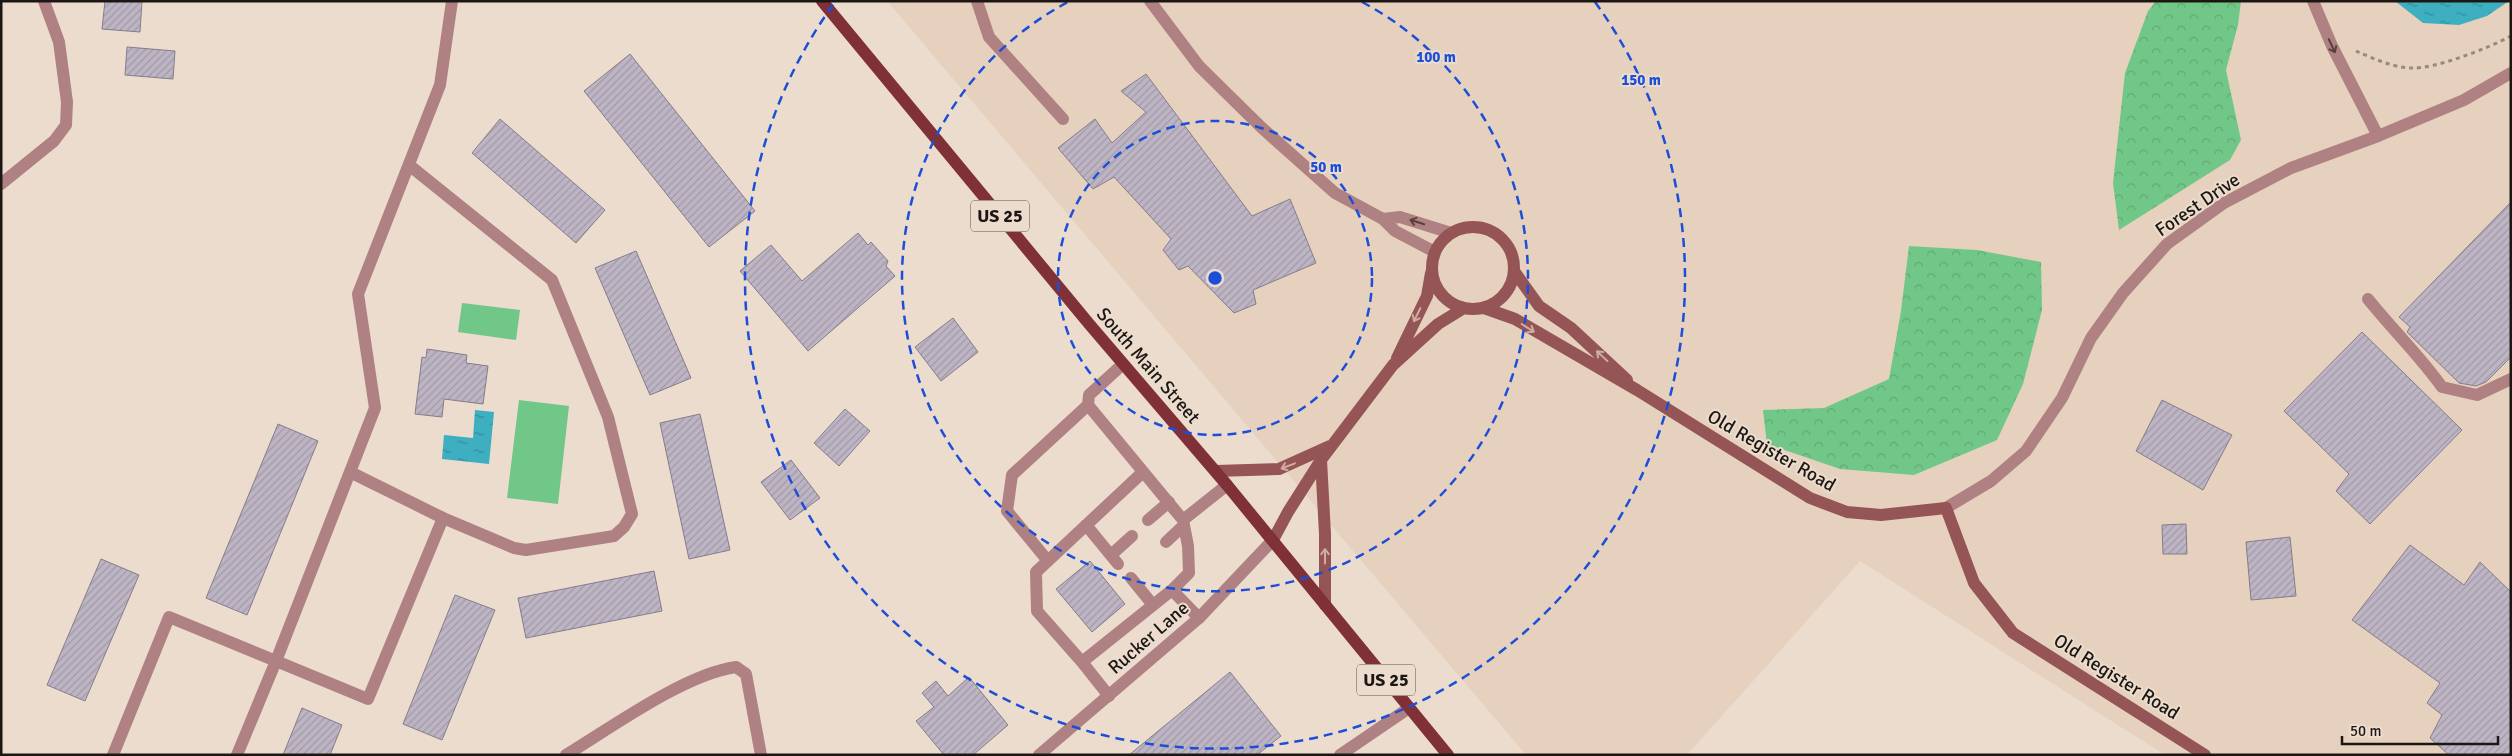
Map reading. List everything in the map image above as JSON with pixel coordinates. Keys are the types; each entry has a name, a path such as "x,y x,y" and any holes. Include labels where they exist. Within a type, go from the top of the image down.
{"main road":[{"name":"South Main Street","path":"822,1 1123,364 1227,484 1448,755"}],"street":[{"path":"1,184 54,141 66,125 67,102 60,42 44,1"},
{"path":"237,755 276,661 375,408 358,294 440,85 452,1"},
{"path":"977,1 989,36 1063,119"},
{"path":"1150,1 1199,66 1262,128 1335,193 1383,219 1395,231 1435,252"},
{"path":"2313,1 2332,46 2378,136"},
{"name":"Forest Drive","path":"1946,508 1991,481 2026,451 2062,398 2091,338 2123,293 2167,244 2224,203 2291,168 2378,136 2464,100 2511,73"},
{"path":"350,472 443,518 514,548 526,550 614,536 624,528 632,514 608,417 552,280 409,165"},
{"path":"1383,219 1400,217 1451,233"},
{"name":"Old Register Road","path":"1451,233 1472,226 1494,232 1509,249 1514,271 1539,306 1571,328 1637,390"},
{"path":"1273,540 1288,512 1321,460 1393,364 1427,296 1435,252 1442,240 1451,233"},
{"path":"1432,269 1434,282 1441,294 1451,303 1464,308"},
{"path":"1484,308 1495,303 1504,295 1511,284 1514,271"},
{"path":"2368,299 2411,351 2426,364 2442,387 2477,395 2511,380"},
{"path":"1393,364 1438,324 1464,308"},
{"name":"Old Register Road","path":"1464,308 1484,308 1515,319 1637,390 1717,441 1820,501 1847,512 1881,516 1946,508 1974,583 2013,633 2205,755"},
{"path":"1048,561 1007,511 1012,475 1088,405 1089,395 1123,364"},
{"path":"1082,662 1172,590 1189,573 1188,546 1184,522 1088,405"},
{"path":"1216,471 1279,469 1332,445"},
{"path":"1321,460 1325,604"},
{"path":"1109,696 1037,610 1036,572 1143,472"},
{"path":"1166,542 1184,522 1227,484"},
{"path":"1148,520 1169,502"},
{"path":"113,755 169,617 368,699 443,518"},
{"path":"1086,525 1115,559 1132,536"},
{"name":"Rucker Lane","path":"1039,755 1200,618 1273,540"},
{"path":"1131,578 1153,605"},
{"path":"1172,590 1200,618"},
{"path":"566,755 674,690 710,673 736,667 746,674 761,755"},
{"path":"1340,755 1409,708"}],"path":[{"path":"2356,51 2388,63 2412,68 2459,58 2511,36"}],"shaded area":[{"path":"887,1 2511,1 2511,755 2165,755 1860,561 1687,755 1526,755"}],"green space":[{"path":"2156,1 2241,1 2238,25 2226,70 2241,140 2230,160 2119,230 2113,183 2125,73 2148,11"},
{"path":"1909,246 1977,250 2041,262 2042,310 2023,384 1997,440 1914,475 1840,469 1767,444 1763,410 1824,408 1889,379 1901,311"},
{"path":"462,303 520,310 516,340 458,332"},
{"path":"519,400 569,406 558,504 507,498"}],"water":[{"path":"2395,1 2509,1 2487,16 2459,25 2423,23"},
{"path":"475,410 494,412 489,464 442,459 444,435 473,438"}],"building":[{"path":"105,1 142,1 140,32 102,29"},
{"path":"127,47 175,51 173,79 125,75"},
{"path":"630,54 755,211 709,247 584,91"},
{"path":"1146,74 1252,216 1290,199 1316,263 1253,290 1256,304 1234,313 1188,266 1179,270 1163,250 1171,239 1114,177 1093,189 1058,148 1095,119 1112,143 1146,112 1121,91"},
{"path":"500,119 605,210 576,243 472,153"},
{"path":"2511,202 2511,357 2486,382 2476,386 2459,383 2407,332 2410,327 2399,317"},
{"path":"858,233 868,245 871,242 888,261 886,266 895,276 808,351 740,271 771,245 802,281"},
{"path":"636,251 691,378 650,395 595,268"},
{"path":"953,318 978,352 941,381 915,347"},
{"path":"2362,332 2462,430 2370,524 2336,491 2349,474 2284,411"},
{"path":"427,349 467,355 466,363 488,366 483,404 444,399 442,417 415,414 422,357 426,358"},
{"path":"2162,400 2232,435 2203,490 2136,451"},
{"path":"845,409 870,431 839,466 814,443"},
{"path":"700,414 730,550 689,559 660,423"},
{"path":"278,424 318,441 247,615 206,598"},
{"path":"791,460 820,498 790,520 761,482"},
{"path":"2186,524 2187,554 2163,554 2162,525"},
{"path":"2290,537 2296,596 2251,600 2246,542"},
{"path":"2410,545 2464,585 2480,562 2511,592 2511,755 2449,755 2430,738 2442,715 2427,703 2440,683 2352,620"},
{"path":"101,559 139,575 85,701 47,685"},
{"path":"1090,561 1125,604 1092,632 1056,589"},
{"path":"654,571 662,611 526,638 518,598"},
{"path":"455,595 495,610 442,740 403,724"},
{"path":"1230,672 1281,736 1257,755 1129,755"},
{"path":"969,677 1008,725 973,755 944,755 916,721 934,707 922,693 936,681 948,696"},
{"path":"302,708 342,725 330,755 283,755"}]}
